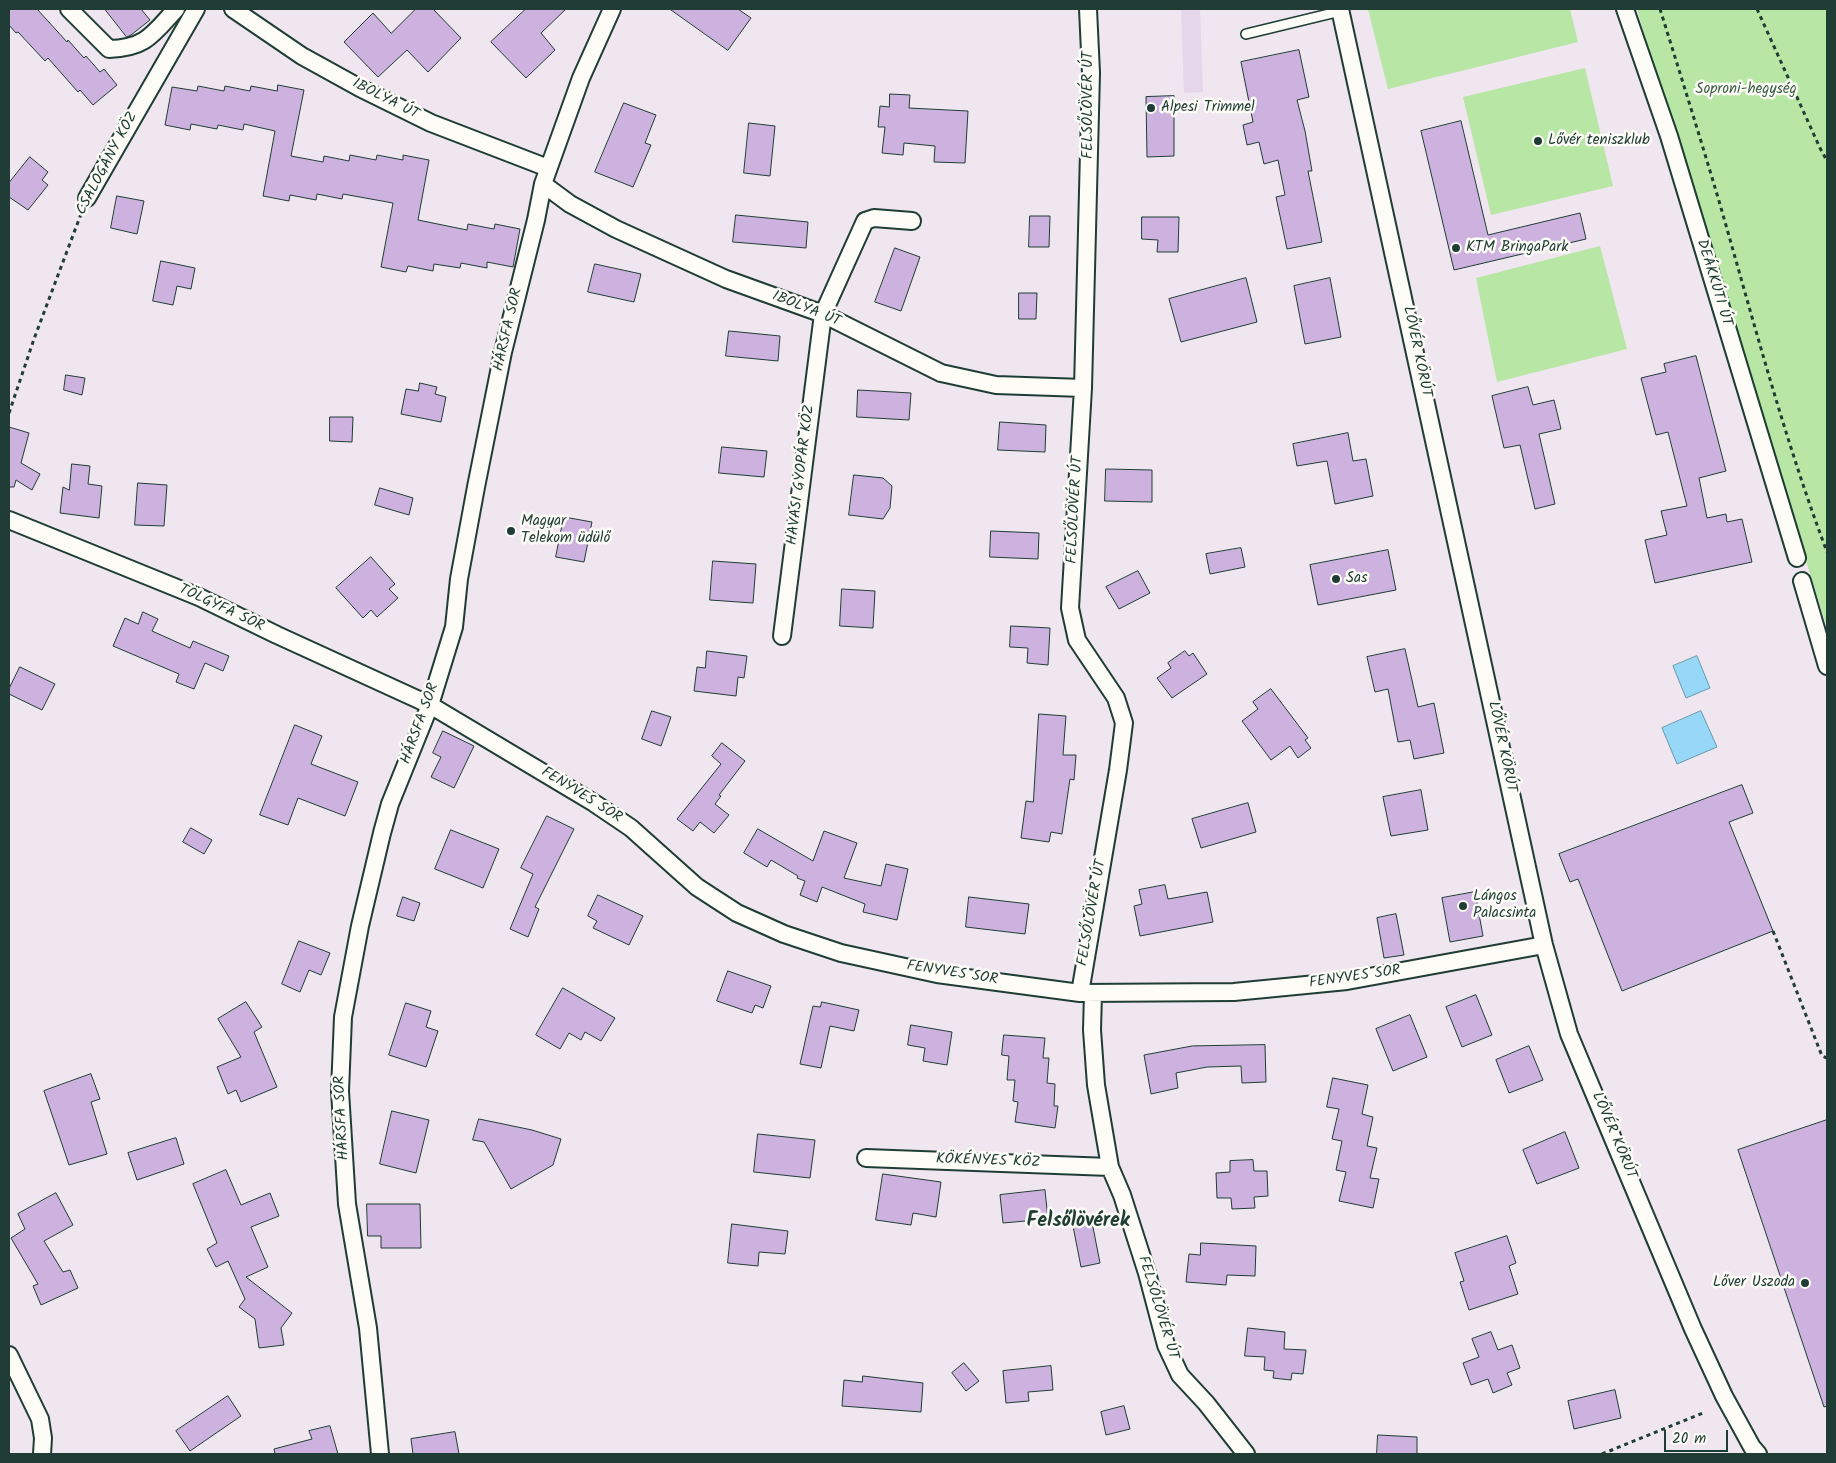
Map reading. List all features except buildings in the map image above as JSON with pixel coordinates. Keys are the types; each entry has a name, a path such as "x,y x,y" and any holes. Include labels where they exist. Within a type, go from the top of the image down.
{"street":[{"path":"68,9 109,49 126,48 148,39 176,9"},
{"name":"CSALOGÁNY KÖZ","path":"87,198 196,9"},
{"name":"IBOLYA ÚT","path":"233,9 302,56 360,88 545,176 570,204 616,229 726,278 823,314 941,373 996,385 1084,388"},
{"name":"HÁRSFA SOR","path":"380,1454 368,1328 348,1204 340,1091 343,1017 360,926 390,804 430,705 454,627 459,579 503,352 534,229 545,176 581,78 612,9"},
{"name":"FELSŐLÖVÉR ÚT","path":"1088,9 1091,73 1084,388 1070,608 1077,640 1116,698 1124,723 1087,993 1096,1085 1110,1167 1122,1195 1147,1273 1166,1345 1180,1375 1206,1403 1246,1454"},
{"name":"DEÁKKÚTI ÚT","path":"1625,9 1669,136 1797,558"},
{"name":"LŐVÉR KÖRÚT","path":"1341,10 1544,945 1569,1034 1724,1396 1752,1447 1758,1454"},
{"name":"HAVASI GYOPÁR KÖZ","path":"782,636 823,314 865,221 874,218 912,221"},
{"name":"TÖLGYFA SOR","path":"9,520 199,597 430,705"},
{"path":"1802,581 1827,666"},
{"name":"FENYVES SOR","path":"430,705 594,802 631,828 697,887 737,913 784,934 841,953 937,974 1087,993 1234,992 1347,981 1544,945"},
{"name":"KÖKÉNYES KÖZ","path":"866,1158 1110,1167"},
{"path":"9,1355 40,1419 43,1438 42,1454"}],"lane":[{"path":"1246,34 1341,10"}],"path":[{"path":"1660,9 1719,201 1746,300 1827,552"},
{"path":"1756,9 1827,161"},
{"name":"CSALOGÁNY KÖZ","path":"9,413 34,339 87,198"},
{"path":"1773,931 1822,1056 1827,1058"},
{"path":"1602,1454 1704,1413"}],"shaded area":[{"path":"1181,9 1200,9 1203,92 1184,93"}],"green space":[{"path":"1368,9 1570,9 1578,42 1388,89"},
{"name":"Soproni-hegység","path":"1637,9 1827,9 1827,628 1677,147"},
{"name":"Lővér teniszklub","path":"1585,68 1613,186 1491,215 1463,97"},
{"path":"1600,246 1627,349 1497,382 1476,278"}],"water":[{"path":"1697,656 1710,688 1686,698 1673,666"},
{"path":"1701,711 1717,747 1677,764 1662,728"}],"place":[{"name":"Alpesi Trimmel","path":"1151,108"},
{"name":"Lővér teniszklub","path":"1538,141"},
{"name":"KTM BringaPark","path":"1456,248"},
{"name":"Magyar Telekom üdülő","path":"511,531"},
{"name":"Sas","path":"1336,579"},
{"name":"Lángos Palacsinta","path":"1463,906"},
{"name":"Lőver Uszoda","path":"1805,1283"}],"district":[{"name":"Felsőlövérek","path":"1078,1223"}]}
